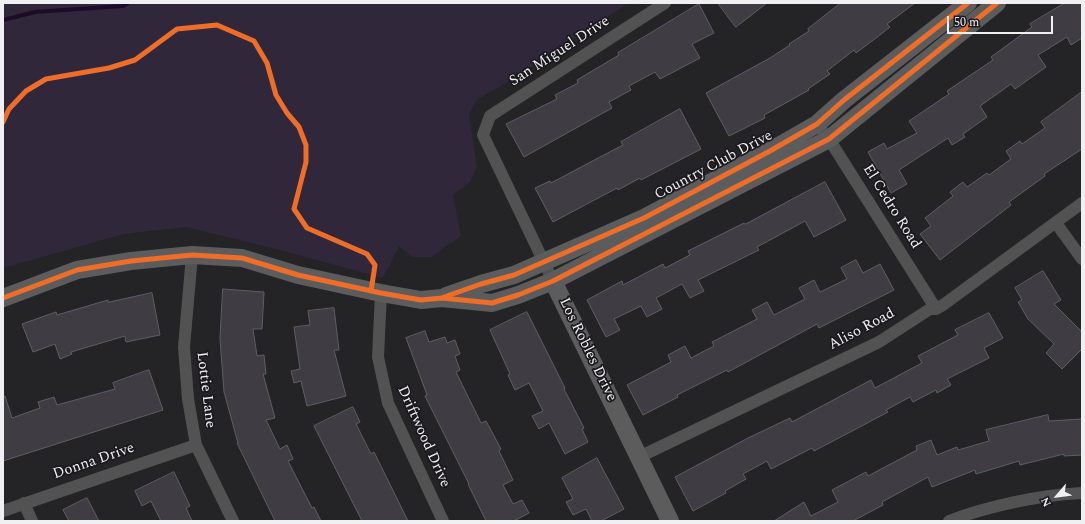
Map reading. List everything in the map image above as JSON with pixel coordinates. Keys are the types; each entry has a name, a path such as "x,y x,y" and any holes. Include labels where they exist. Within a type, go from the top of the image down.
{"street":[{"name":"San Miguel Drive","path":"483,135 490,116 665,3"},
{"name":"Country Club Drive","path":"442,298 481,284 514,275 644,218 816,124 844,100 968,3"},
{"name":"Country Club Drive","path":"3,298 77,270 131,261 192,255 242,258 298,275 421,300 442,298 492,303 553,281 829,139 997,3"},
{"name":"El Cedro Road","path":"816,124 829,139 936,309"},
{"name":"Los Robles Drive","path":"483,135 670,521"},
{"name":"Aliso Road","path":"639,457 879,342 930,309 936,309 1082,203"},
{"path":"1056,223 1082,259"},
{"name":"Lottie Lane","path":"192,255 184,347 188,399 196,445 234,521"},
{"name":"Driftwood Drive","path":"381,293 378,357 388,404 443,521"},
{"name":"Donna Drive","path":"3,511 196,445"},
{"path":"949,521 974,512 1023,501 1082,493"},
{"path":"24,503 32,521"}],"shaded area":[{"path":"3,3 628,3 529,69 477,100 469,114 477,167 470,182 453,195 461,236 431,257 412,257 399,246 383,278 276,249 186,227 124,234 3,268"}],"building":[{"path":"718,3 767,3 736,27"},
{"path":"841,3 915,3 887,24 890,27 876,38 856,53 854,50 827,71 830,74 808,89 809,90 764,115 765,118 729,136 706,93 770,58 790,45 789,44 809,31 808,29"},
{"path":"1065,3 1082,3 1082,38 1071,45 1067,37 1038,55 1046,67 1015,89 1011,84 980,106 987,117 963,134 965,137 952,145 948,138 899,170 907,184 891,193 868,152 884,143 887,149 917,133 909,121 949,94 947,91 993,60 991,57 1032,27 1030,24"},
{"path":"699,4 714,33 692,44 700,58 660,79 655,72 629,86 631,90 609,102 612,108 524,157 506,124 557,99 555,95 578,83 577,80 619,55 618,53"},
{"path":"1082,92 1082,149 1044,174 1045,176 1009,202 1011,205 940,260 920,234 931,226 925,218 953,196 950,192 963,182 967,187 987,173 989,175 1011,159 1006,151 1020,141 1022,144 1045,128 1041,122"},
{"path":"680,109 701,149 641,180 640,178 618,190 617,188 553,222 535,188 550,181 551,183 623,145 621,142"},
{"path":"825,182 846,220 814,237 805,221 757,247 759,250 698,280 704,291 690,298 682,284 656,298 662,309 647,317 641,306 614,319 620,330 606,337 587,300 622,281 623,285 663,264 665,268 690,255 688,251 744,223 745,224"},
{"path":"856,260 863,273 880,264 894,290 819,328 817,324 728,372 727,370 677,395 678,397 643,415 627,385 671,362 668,355 685,346 691,358 714,346 712,342 757,319 752,310 767,302 774,315 805,299 799,288 814,280 820,292 847,279 841,268"},
{"path":"1043,271 1061,300 1054,304 1082,332 1082,349 1062,369 1046,353 1054,344 1028,319 1018,302 1022,300 1015,288"},
{"path":"223,289 264,292 262,329 253,329 257,356 264,355 266,374 263,374 275,418 266,420 280,449 287,445 293,459 288,461 312,508 314,507 321,521 275,521 237,443 224,392 220,339"},
{"path":"152,293 160,335 126,342 125,336 71,352 72,354 60,359 55,344 33,352 22,324 56,312 57,315 108,300 108,302"},
{"path":"334,308 339,350 334,350 346,396 307,406 301,381 294,383 291,371 300,369 294,327 310,325 308,311"},
{"path":"527,312 584,428 582,429 588,442 565,454 549,423 539,429 532,416 543,411 529,383 515,390 508,375 510,374 490,330"},
{"path":"989,313 1003,338 984,348 989,358 947,379 951,385 937,393 936,390 913,402 910,397 886,410 888,412 814,451 812,448 771,469 767,461 743,474 746,479 725,491 726,493 693,511 675,477 748,438 790,418 792,422 871,380 875,388 922,363 918,356 958,335 955,330"},
{"path":"425,331 429,342 445,337 447,343 455,340 460,354 455,356 460,370 456,372 481,423 486,421 501,449 499,451 513,480 503,485 513,504 522,500 529,513 514,521 486,521 425,396 427,395 406,338"},
{"path":"149,370 163,410 3,461 3,397 5,396 12,418 40,408 38,402 54,397 57,405 115,389 113,383"},
{"path":"353,407 360,422 356,424 371,454 374,452 408,521 362,521 314,426"},
{"path":"1048,415 1049,421 1082,419 1082,455 1064,456 1064,454 1020,465 1019,461 976,474 975,470 932,487 928,477 882,502 883,505 853,521 774,521 804,502 811,516 838,502 832,490 866,472 868,476 917,450 916,446 931,440 937,455 957,447 958,450 989,441 986,430"},
{"path":"597,458 624,509 601,521 592,521 586,509 573,515 566,502 573,499 562,478"},
{"path":"174,472 190,506 186,508 192,521 161,521 151,501 142,506 135,491"},
{"path":"87,498 99,521 69,521 63,510"}],"waterway":[{"path":"3,20 35,12 123,6 128,3"}],"cycle path":[{"path":"444,297 481,284 514,275 644,218 770,151 817,124 844,100 968,3"},
{"path":"3,298 77,270 131,261 192,255 242,258 298,275 421,300 442,298 492,303 518,295 553,281 829,139 997,3"},
{"path":"3,122 9,109 26,91 46,79 109,68 135,60 177,29 217,25 254,41 267,63 276,95 287,113 299,127 306,145 306,162 294,209 307,228 367,254 375,265 371,291"}]}
